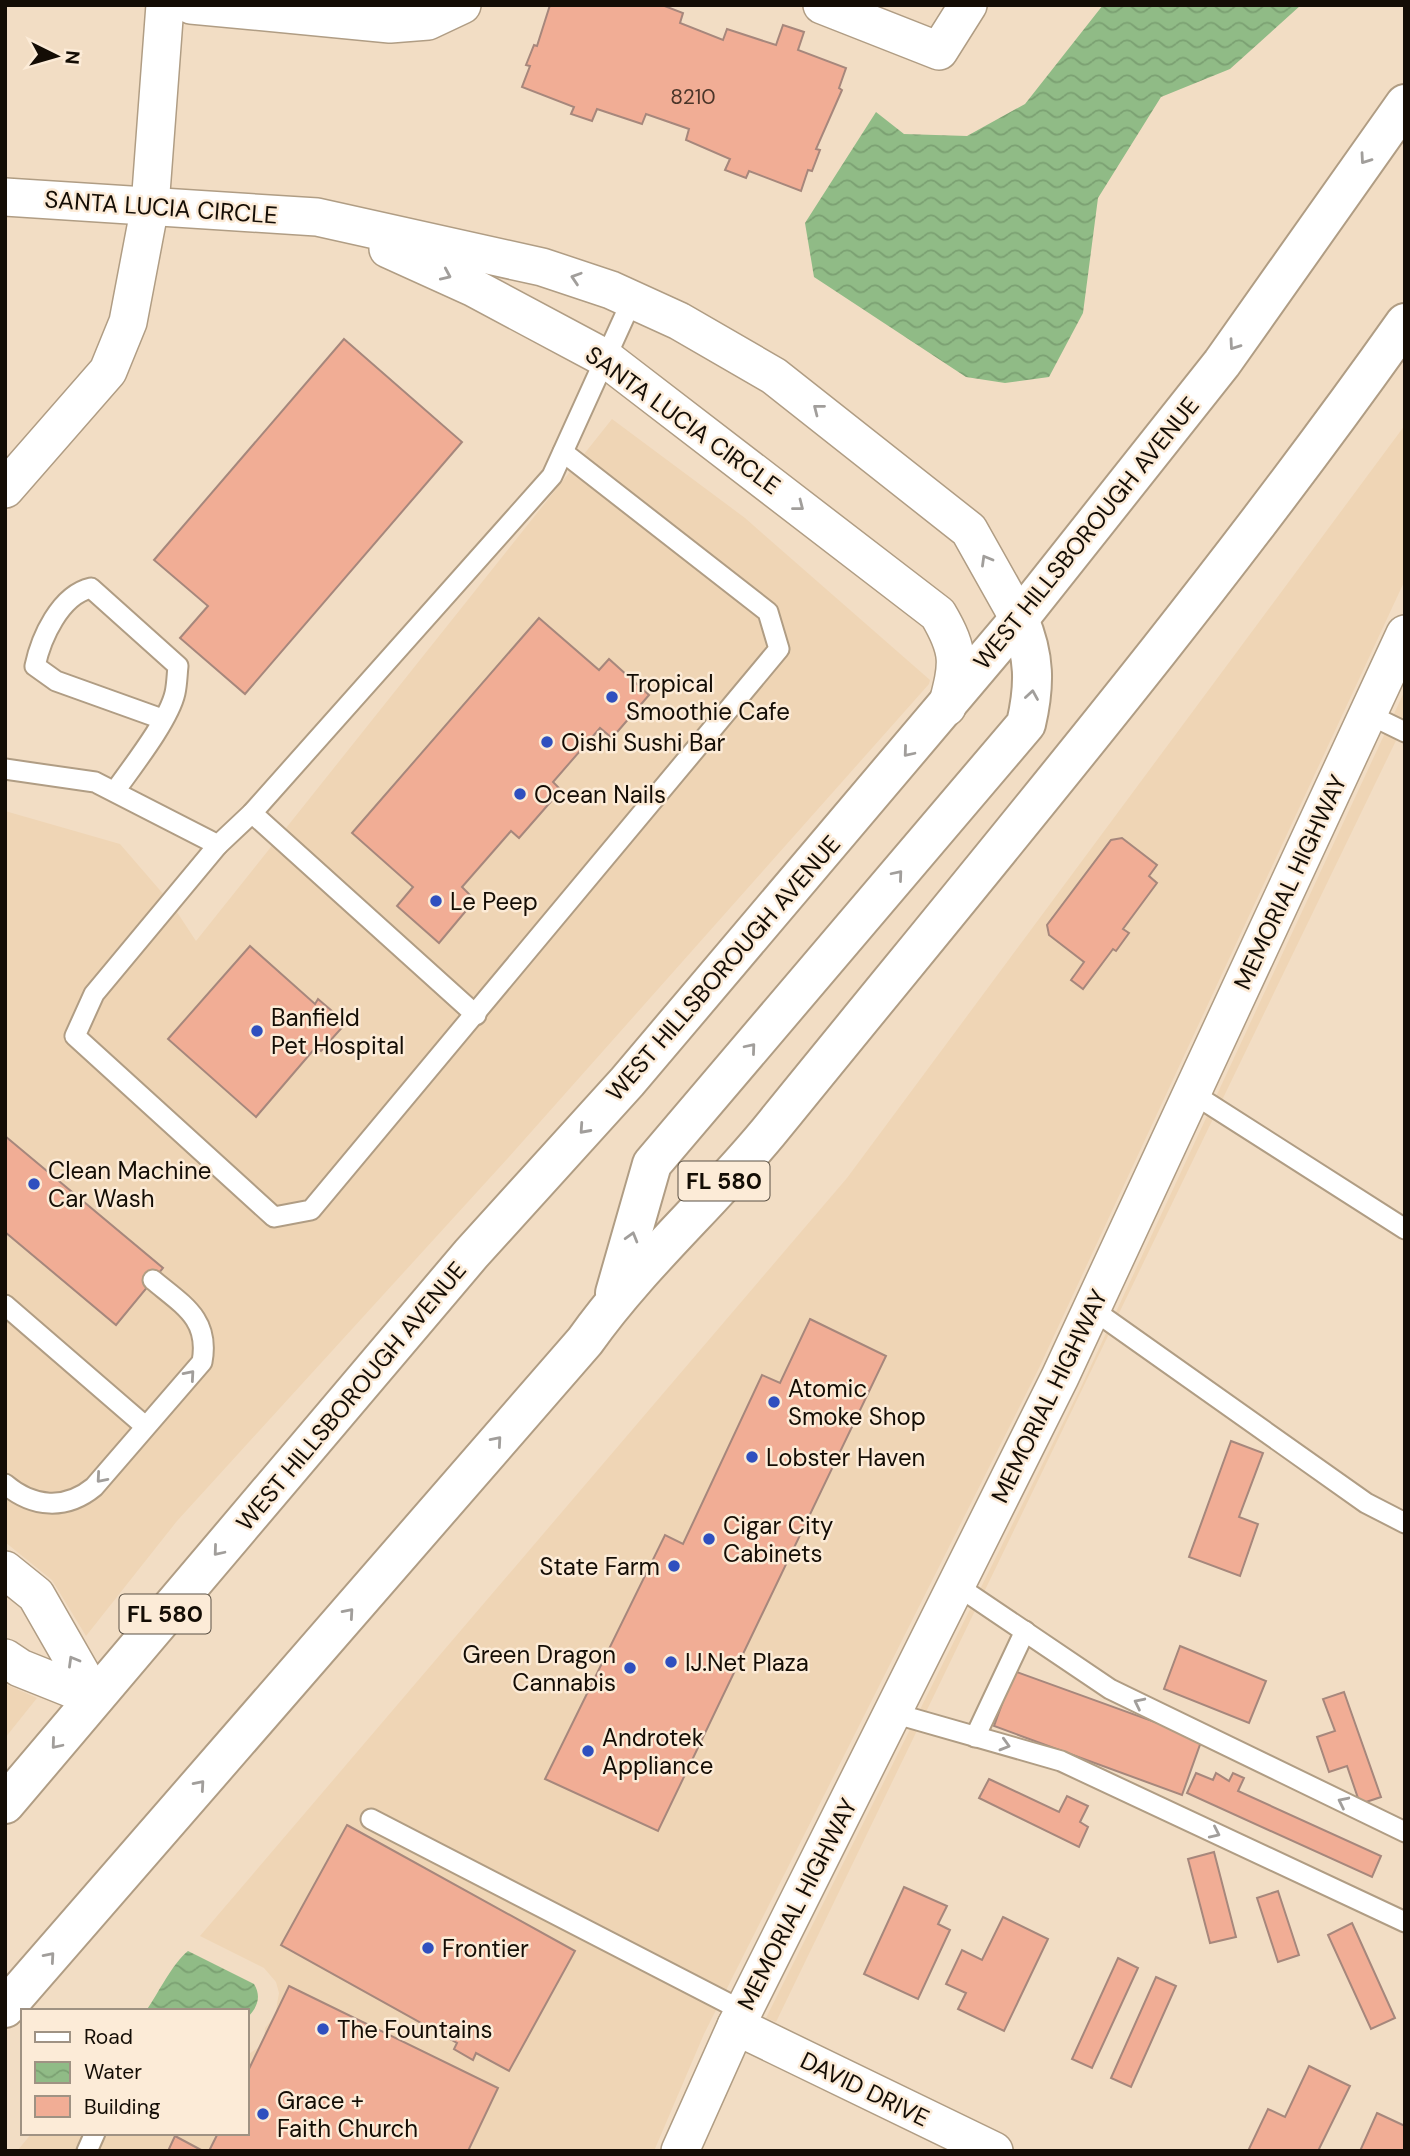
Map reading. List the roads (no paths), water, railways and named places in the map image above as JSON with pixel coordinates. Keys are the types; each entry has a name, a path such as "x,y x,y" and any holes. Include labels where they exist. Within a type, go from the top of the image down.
{"main road":[{"name":"WEST HILLSBOROUGH AVENUE","path":"5,1804 471,1254 627,1082 947,707 1222,363 1405,104"},
{"name":"FL 580","path":"5,2008 585,1341 613,1302 764,1138 1096,729 1323,439 1405,323"},
{"path":"613,1302 652,1164 1026,724 1034,688 1031,648 1019,619"}],"street":[{"path":"5,489 108,371 128,321 150,206 165,5"},
{"path":"191,5 390,24 428,21 462,5"},
{"path":"822,5 939,51 968,5"},
{"name":"SANTA LUCIA CIRCLE","path":"5,197 317,217 542,267 611,290 679,321 774,376 969,530 1019,619"},
{"name":"SANTA LUCIA CIRCLE","path":"317,217 474,288 605,358 938,614 955,642 958,667 947,707"},
{"name":"MEMORIAL HIGHWAY","path":"680,2151 739,2019 1092,1309 1405,634"},
{"path":"5,1570 36,1595 95,1698"},
{"path":"5,1658 20,1668 95,1698"},
{"name":"DAVID DRIVE","path":"739,2019 994,2151"}],"lane":[{"path":"562,452 768,612 779,649 312,1210 274,1217 75,1036 94,994 218,845 252,813 552,476 562,452 632,300"},
{"path":"116,791 162,719 175,695 178,666 91,588 80,591 60,610 39,650 35,666 56,681 162,719"},
{"path":"1368,714 1405,732"},
{"path":"5,769 55,774 95,782 218,845"},
{"path":"252,813 475,1015"},
{"path":"1192,1093 1405,1229"},
{"path":"5,1484 31,1500 50,1504 80,1498 94,1487 202,1362 205,1343 200,1324 153,1280"},
{"path":"5,1306 145,1426"},
{"path":"1092,1309 1366,1503 1405,1523"},
{"path":"956,1585 1110,1689 1405,1832"},
{"path":"975,1737 1025,1631"},
{"path":"893,1713 1061,1761 1405,1922"},
{"path":"371,1819 739,2019"},
{"path":"87,2151 94,2135"}],"water":[{"path":"1103,5 1301,5 1230,69 1161,97 1098,198 1083,313 1049,377 1005,383 966,377 814,277 805,223 876,112 904,134 967,136 1025,104"},
{"path":"188,1951 254,1984 258,1993 257,2002 248,2017 248,2009 147,2009"}],"place":[{"name":"Tropical Smoothie Cafe","path":"612,697"},
{"name":"Oishi Sushi Bar","path":"547,742"},
{"name":"Ocean Nails","path":"520,794"},
{"name":"Le Peep","path":"436,901"},
{"name":"Banfield Pet Hospital","path":"257,1031"},
{"name":"Clean Machine Car Wash","path":"34,1184"},
{"name":"Atomic Smoke Shop","path":"774,1402"},
{"name":"Lobster Haven","path":"752,1457"},
{"name":"Cigar City Cabinets","path":"709,1539"},
{"name":"State Farm","path":"674,1566"},
{"name":"IJ.Net Plaza","path":"671,1662"},
{"name":"Green Dragon Cannabis","path":"630,1668"},
{"name":"Androtek Appliance","path":"588,1751"},
{"name":"Frontier","path":"428,1948"},
{"name":"The Fountains","path":"323,2029"},
{"name":"Grace + Faith Church","path":"263,2114"}]}
